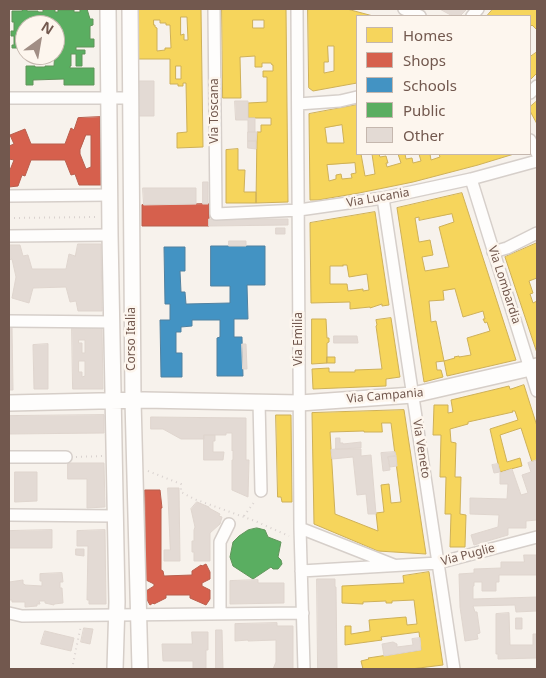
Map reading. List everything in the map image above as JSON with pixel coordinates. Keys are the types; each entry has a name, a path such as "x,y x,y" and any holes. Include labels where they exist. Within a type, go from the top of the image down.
{"street":[{"name":"Corso Italia","path":"108,9 115,516 115,669"},
{"name":"Corso Italia","path":"130,9 133,400 140,669"},
{"name":"Via Toscana","path":"214,9 216,214"},
{"name":"Via Emilia","path":"298,9 300,528 304,669"},
{"path":"404,9 418,15"},
{"path":"298,104 340,101 356,97"},
{"path":"9,98 131,98"},
{"path":"531,142 537,153"},
{"name":"Via Lucania","path":"216,214 299,210 382,198 471,179 537,161"},
{"name":"Via Lombardia","path":"471,179 493,252 533,367 537,391"},
{"path":"9,196 110,195"},
{"name":"Via Veneto","path":"382,198 454,669"},
{"path":"493,252 507,248 537,233"},
{"path":"9,236 110,235"},
{"path":"9,321 112,322"},
{"name":"Via Campania","path":"9,403 133,400 300,403 413,395 533,367"},
{"path":"259,401 261,491"},
{"path":"9,457 66,457"},
{"path":"9,515 115,516"},
{"path":"220,614 220,542 229,524"},
{"name":"Via Puglie","path":"300,528 398,566"},
{"name":"Via Puglie","path":"301,571 438,563 537,537"},
{"path":"9,613 22,616 303,613"}],"path":[{"path":"9,218 110,217"},
{"path":"66,457 114,456"},
{"path":"134,466 181,484 182,492 194,499 301,541"},
{"path":"243,517 255,501 263,498 261,491"},
{"path":"72,669 83,615"}],"building: Homes":[{"path":"138,9 201,9 203,147 177,148 177,133 187,132 186,83 183,83 183,86 170,84 170,59 139,59","holes":["181,17 187,17 188,40 184,40 184,34 181,35","154,20 160,20 160,23 170,25 171,48 157,51 157,28 154,25","176,66 181,66 181,79 176,79"]},
{"path":"222,9 286,9 288,202 256,203 257,132 261,132 261,125 271,125 271,118 248,118 248,103 267,102 267,77 263,77 263,71 273,71 273,65 271,63 262,63 262,67 255,67 255,56 240,57 241,98 223,98","holes":["253,20 264,20 264,28 253,28"]},
{"path":"308,9 347,9 369,15 356,15 356,83 313,91 309,88","holes":["328,46 334,46 334,71 324,73 324,62 328,62"]},
{"path":"493,9 537,9 537,30 531,26 531,15 488,15"},
{"path":"537,52 537,73 531,79 531,56"},
{"path":"537,101 537,124 531,113 531,106"},
{"path":"356,105 356,155 361,155 365,176 375,174 372,155 386,156 387,167 401,163 398,155 405,155 406,159 412,158 413,163 421,161 419,155 430,155 431,160 440,157 439,155 511,155 413,182 359,193 310,200 309,114","holes":["342,125 344,143 327,143 325,128","355,163 356,173 351,174 352,178 342,179 341,174 336,175 336,179 329,181 327,165"]},
{"path":"238,149 238,170 245,170 244,192 256,192 256,203 226,203 226,150"},
{"path":"462,193 516,360 447,376 444,361 436,362 437,370 441,370 443,377 424,382 397,208","holes":["452,214 454,222 439,227 449,267 425,271 422,257 433,255 430,240 419,242 415,218 419,217 419,220","455,289 463,317 483,311 485,319 483,319 485,323 487,322 490,331 467,338 471,355 454,357 444,361 436,321 431,322 429,301 444,300 443,291"]},
{"path":"375,212 389,305 382,306 382,304 370,308 350,309 350,302 311,303 310,223","holes":["347,265 349,277 367,274 369,290 348,291 347,284 330,284 330,266"]},
{"path":"537,243 537,278 529,281 533,293 530,294 533,303 537,301 537,353 505,257"},
{"path":"391,318 400,377 386,379 386,386 313,389 312,369 329,368 329,372 355,372 355,370 382,369 376,320"},
{"path":"312,319 326,319 327,338 329,338 327,343 327,363 312,364"},
{"path":"327,357 335,357 335,363 327,363"},
{"path":"524,385 537,426 537,460 532,462 521,428 500,435 507,462 520,458 522,466 500,472 490,429 518,420 515,411 468,422 468,424 450,429 451,442 456,443 455,477 461,477 460,514 466,515 465,547 450,547 451,514 445,514 446,477 440,477 441,435 433,435 434,405 448,405 448,413 453,412 451,400 509,386 510,389"},
{"path":"404,410 426,554 378,551 314,524 312,413","holes":["382,423 391,423 401,502 391,503 389,484 381,485 384,512 376,513 378,531 335,514 330,432 382,432"]},
{"path":"276,415 291,415 292,502 282,502 281,497 278,497"},
{"path":"429,572 443,665 411,669 363,669 361,661 368,658 421,650 419,632 381,637 382,640 345,645 345,626 351,626 351,634 370,631 369,620 406,617 407,625 417,624 414,600 392,601 392,603 386,603 386,601 363,602 363,604 342,603 342,586 404,583 403,576"}],"building: Shops":[{"path":"100,117 101,185 79,185 75,174 71,175 65,160 31,160 25,176 22,175 18,186 9,187 9,170 14,160 9,159 9,146 14,144 10,135 25,129 31,144 65,144 71,128 74,130 78,118","holes":["86,135 91,135 91,167 86,169 80,150"]},
{"path":"209,204 209,226 142,226 142,205"},
{"path":"145,490 160,490 162,508 161,570 164,576 192,575 192,571 206,564 210,572 210,579 202,583 202,586 210,590 210,599 206,605 190,598 190,595 166,595 166,598 150,605 146,598 146,591 154,586 154,584 146,580"}],"building: Schools":[{"path":"211,246 265,246 265,285 247,285 248,319 234,319 234,337 242,337 243,376 217,376 217,338 220,337 220,320 192,320 192,326 181,327 181,332 176,332 176,353 182,353 182,377 161,377 160,320 170,320 170,304 165,304 164,247 185,247 185,271 180,271 181,292 185,292 186,304 230,303 230,286 211,286"}],"building: Public":[{"path":"22,9 27,9 27,11 43,12 43,9 55,9 55,12 58,12 58,10 74,10 74,12 80,12 80,9 87,9 90,19 93,19 93,25 90,26 90,39 94,39 94,47 76,47 76,50 85,50 85,54 82,54 82,66 76,66 76,54 71,54 70,68 94,68 94,85 64,85 64,79 33,80 33,85 26,85 26,66 65,65 65,15 15,15 15,48 12,48 14,36 11,36 11,31 14,31 14,22 12,22 12,11 22,11"},
{"path":"257,528 265,530 268,537 281,542 278,557 282,564 278,569 271,567 253,579 233,566 230,557 233,542 248,530"}],"building: Other":[{"path":"440,9 467,9 461,15 451,15"},
{"path":"139,81 154,81 154,116 139,116"},
{"path":"235,101 248,101 248,118 255,118 255,132 248,132 248,120 236,120"},
{"path":"248,132 257,132 256,141 248,141"},
{"path":"248,141 256,141 256,149 248,148"},
{"path":"203,182 208,182 208,204 203,204"},
{"path":"143,188 196,188 196,204 144,205"},
{"path":"209,219 288,219 288,225 209,226"},
{"path":"276,228 285,228 285,234 276,234"},
{"path":"229,241 246,241 246,246 229,246"},
{"path":"78,244 101,244 102,311 78,311 76,301 70,302 66,287 33,288 29,303 12,298 16,277 12,259 9,260 9,245 20,245 23,256 28,255 32,269 66,269 69,254 75,256"},
{"path":"9,327 12,327 13,390 9,390"},
{"path":"72,327 102,327 103,389 73,389","holes":["79,340 85,340 85,353 82,353 82,343 79,343","79,361 85,361 85,376 82,377 82,372 79,372"]},
{"path":"334,336 357,336 358,343 334,343"},
{"path":"48,344 48,389 34,389 33,345"},
{"path":"242,344 246,344 247,369 243,369"},
{"path":"104,415 104,433 9,434 9,416"},
{"path":"151,417 246,418 246,460 249,460 248,497 232,490 232,433 226,433 226,435 204,435 204,439 181,439 163,429 151,429"},
{"path":"204,435 215,435 213,452 224,452 223,460 204,460"},
{"path":"336,438 340,438 340,443 343,444 361,442 361,448 336,449"},
{"path":"361,449 361,456 371,455 376,514 368,514 366,494 357,495 353,457 332,459 331,450"},
{"path":"395,452 396,456 388,457 390,470 383,471 381,453"},
{"path":"396,456 397,466 390,467 388,457"},
{"path":"537,460 537,520 526,521 526,528 508,528 508,535 474,545 471,535 498,527 499,515 470,514 470,498 507,499 508,484 500,484 500,473 512,469 521,495 528,493 522,475 531,472 528,463"},
{"path":"68,463 104,463 105,507 87,508 87,479 68,479"},
{"path":"498,464 500,472 494,473 492,465"},
{"path":"15,472 37,472 37,501 15,502"},
{"path":"168,488 179,488 180,561 164,561 164,550 170,550"},
{"path":"197,502 209,507 222,517 220,524 210,533 210,561 194,561 194,552 192,552 195,527 191,509"},
{"path":"52,530 52,548 9,548 9,531"},
{"path":"105,530 106,604 89,604 89,600 87,600 88,546 77,546 77,531"},
{"path":"76,549 84,549 84,556 76,555"},
{"path":"524,555 537,555 537,575 499,575 499,582 496,582 496,591 482,591 482,582 474,582 473,599 537,597 537,611 516,612 515,605 473,606 475,612 477,612 480,633 477,634 478,639 465,641 460,607 459,574 474,573 474,569 501,568 501,562 524,562"},
{"path":"62,573 63,582 60,582 60,588 62,588 63,603 54,605 45,603 45,601 39,601 40,604 37,604 37,606 25,607 25,602 12,602 12,600 9,600 9,582 23,580 25,585 42,586 40,574"},
{"path":"317,579 335,579 337,669 318,669"},
{"path":"258,580 258,583 284,583 284,603 230,604 230,581"},
{"path":"509,613 510,645 533,645 533,634 537,634 537,658 498,659 498,654 496,654 496,614"},
{"path":"516,618 522,618 522,629 516,629"},
{"path":"277,623 277,626 293,626 293,669 273,669 276,662 276,640 235,641 235,624"},
{"path":"84,628 93,629 90,644 81,642"},
{"path":"216,630 222,630 223,669 216,669"},
{"path":"45,631 74,638 71,651 41,644"},
{"path":"192,632 208,632 206,669 193,669 193,661 163,661 162,644 192,644"},
{"path":"420,638 421,650 384,656 382,644 393,642 397,644 397,647 413,645 412,639"}]}
